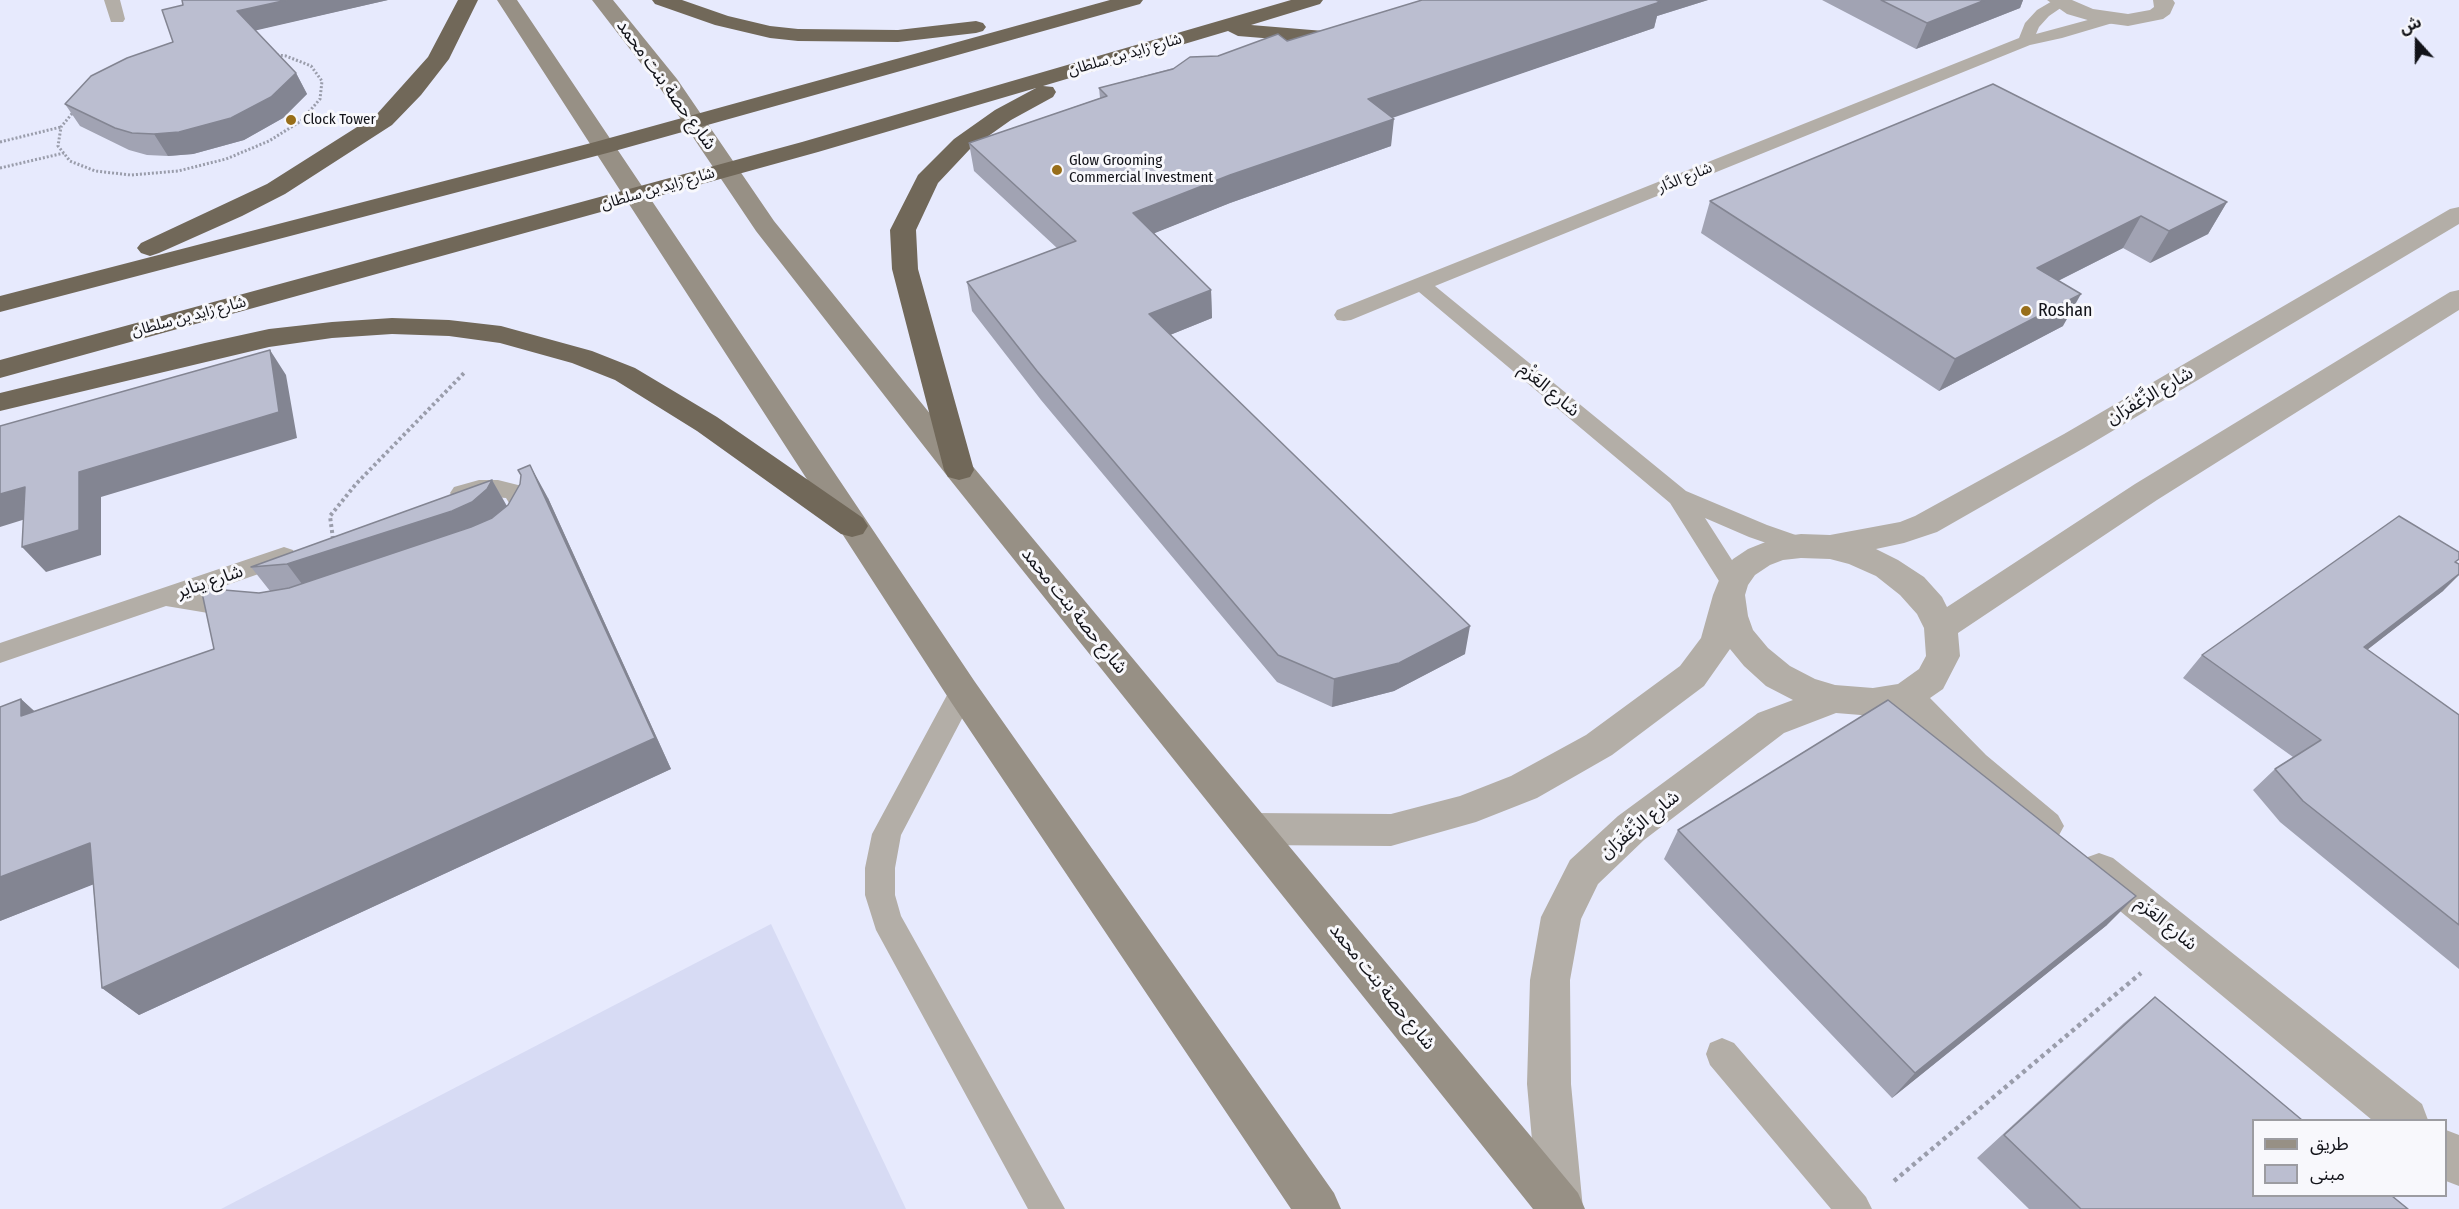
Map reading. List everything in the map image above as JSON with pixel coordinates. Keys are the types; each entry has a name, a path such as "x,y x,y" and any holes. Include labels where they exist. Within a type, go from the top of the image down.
{"highway":[{"path":"37,294 233,211 318,164 384,120 413,90 438,59 468,0"},
{"path":"662,0 722,21 770,32 840,37 898,36 970,28 1091,0"},
{"path":"0,304 603,147 1133,0"},
{"name":"شارع زايد بن سلطان","path":"0,369 727,170 1313,0"},
{"path":"1219,29 1336,38"},
{"path":"959,470 905,269 903,230 927,180 962,144 1003,115 1096,63"},
{"path":"0,402 205,352 270,338 322,331 392,326 449,328 501,335 582,357 625,374 707,424 852,526"}],"main road":[{"path":"507,0 963,692 1318,1209"},
{"name":"شارع حصة بنت محمد","path":"602,0 669,84 765,226 959,470 1562,1208"}],"street":[{"path":"2059,1 2091,15 2109,19 2144,19 2163,10 2163,0"},
{"path":"1336,38 1357,31"},
{"name":"شارع الزَّعْفَرَان","path":"1815,547 1904,532 1926,524 2074,441 2459,214"},
{"path":"1941,628 2146,492 2459,298"},
{"path":"1253,829 1391,830 1464,811 1524,787 1599,745 1692,676 1717,642 1731,589 1744,567 1759,556 1778,549 1815,547 1859,555 1887,568 1912,586 1930,606 1941,628 1944,656 1931,679 1907,696 1873,702 1835,699 1805,690 1778,676 1756,657 1739,636 1731,616 1731,589"},
{"name":"شارع العَزْم","path":"1907,696 1943,737 1973,766 2405,1119"},
{"name":"شارع الزَّعْفَرَان","path":"1562,1208 1549,1084 1550,980 1561,917 1584,872 1631,828 1770,723 1835,699"},
{"path":"2447,1154 2459,1164"}],"lane":[{"path":"112,0 117,19"},
{"path":"2026,40 2031,26 2059,1"},
{"name":"شارع الدَّار","path":"1344,315 2026,40 2085,27 2109,19"},
{"name":"شارع العَزْم","path":"1421,284 1678,497 1716,552 1731,589"},
{"path":"437,502 478,488 498,488 514,492 524,507 524,515 516,529 501,542"},
{"name":"شارع العَزْم","path":"1678,497 1748,527 1815,547"},
{"name":"شارع يناير","path":"0,653 333,538"},
{"name":"شارع يناير","path":"167,597 231,608 261,610"},
{"path":"963,692 888,834 880,868 880,895 887,920 1047,1209"},
{"path":"1722,1054 1854,1209"}],"path":[{"path":"253,52 286,56 311,66 322,81 320,99 301,120 269,141 226,159 178,171 131,175 95,171 70,161 64,153 58,146 61,128 75,110 97,94 127,79 168,64 212,55 253,52"},
{"path":"0,141 61,128"},
{"path":"0,168 64,153"},
{"path":"333,538 330,516 336,508 501,335"},
{"path":"1888,1186 2183,938"}],"shaded area":[{"path":"771,924 906,1209 221,1209"}],"building":[{"path":"182,0 287,0 237,11 296,73 271,97 231,118 179,132 132,133 115,128 65,104 91,76 127,58 173,42 162,10 183,5"},
{"path":"1422,0 1656,0 1660,2 1368,99 1394,119 1230,175 1133,213 1211,290 1149,314 1470,626 1399,663 1334,679 1278,655 1037,371 967,282 1076,241 969,143 1107,96 1099,88 1173,69 1190,57 1218,56 1278,34 1287,41"},
{"path":"1881,0 1985,0 1927,23"},
{"path":"1993,84 2227,202 2169,231 2141,216 2037,268 2081,294 1955,359 1710,201"},
{"path":"270,350 279,412 79,472 79,530 22,547 25,487 0,494 0,426"},
{"path":"530,465 655,738 102,988 90,843 0,877 0,707 21,699 21,716 214,649 201,588 259,593 289,588 471,527 492,518 508,505 520,484 521,475 518,470"},
{"path":"492,480 487,489 472,502 452,511 287,564 251,567"},
{"path":"2399,516 2459,552 2459,559 2455,562 2459,564 2459,574 2364,647 2459,715 2459,925 2303,801 2275,769 2321,740 2202,655"},
{"path":"1888,700 2136,896 1915,1073 1678,830"},
{"path":"2155,997 2301,1119 2252,1119 2252,1197 2393,1197 2408,1209 2081,1209 2004,1135"}],"place":[{"name":"Clock Tower","path":"291,120"},
{"name":"Glow Grooming Commercial Investment","path":"1057,170"},
{"name":"Roshan","path":"2026,311"}]}
